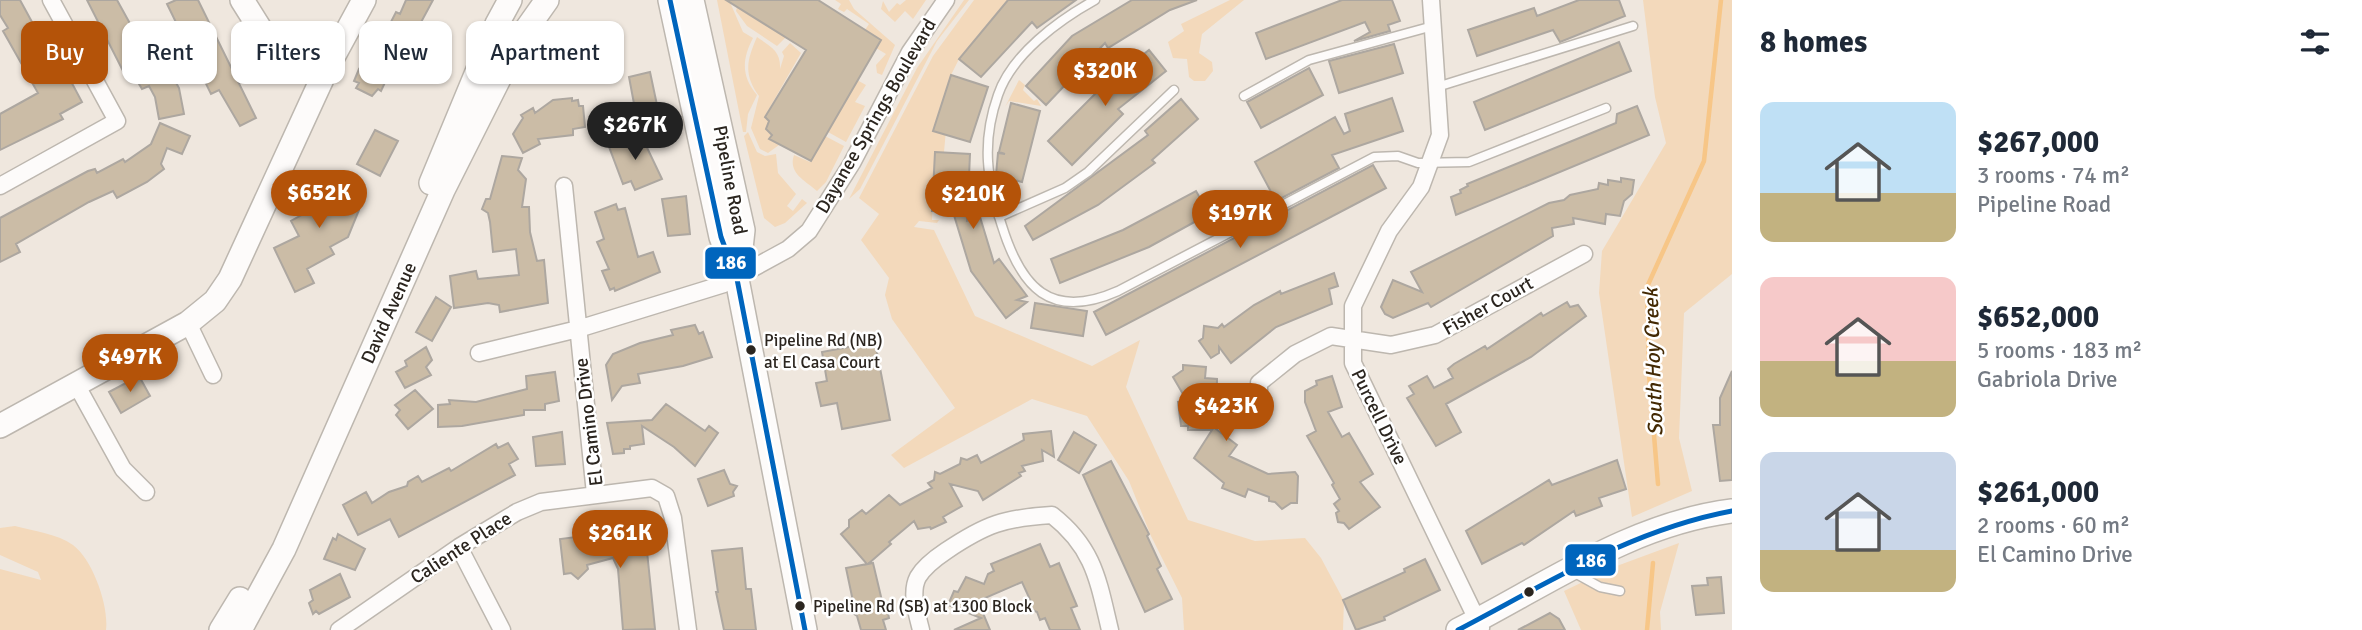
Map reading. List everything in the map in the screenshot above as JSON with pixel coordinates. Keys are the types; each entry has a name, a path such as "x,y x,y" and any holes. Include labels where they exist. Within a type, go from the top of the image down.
{"main road":[{"path":"242,0 255,21"},
{"path":"345,35 364,0"},
{"name":"David Avenue","path":"221,630 275,529 440,162 497,24 510,0"},
{"name":"David Avenue","path":"240,630 284,549 449,179 518,41 547,0"},
{"name":"Pipeline Road","path":"670,0 721,237 737,279 806,630"},
{"name":"Pipeline Road","path":"692,0 743,230 737,279"},
{"path":"0,426 188,323 215,301 230,279 320,84"},
{"path":"1472,626 1569,569 1639,536 1670,525 1732,511"}],"street":[{"path":"0,186 117,121 51,0"},
{"name":"Dayanee Springs Boulevard","path":"479,353 578,329 737,279 788,250 809,231 852,163 910,52 946,0"},
{"name":"Purcell Drive","path":"1431,0 1440,135 1421,187 1389,230 1353,306 1353,363 1472,626"},
{"name":"El Camino Drive","path":"564,186 595,494 652,488 666,496 673,518 688,630"},
{"name":"Fisher Court","path":"1259,408 1259,383 1294,354 1331,336 1391,345 1436,335 1584,254"},
{"path":"188,323 213,375"},
{"path":"76,384 124,469 146,492"},
{"name":"Caliente Place","path":"340,630 459,547 517,512 541,502 595,494"},
{"path":"920,630 915,601 918,577 937,556 980,528 1023,517 1052,515 1076,534 1096,573 1110,630"},
{"path":"459,547 502,630"}],"lane":[{"path":"1096,0 1074,19 1044,35 1015,65 998,94 986,169 999,217 1018,270 1033,287 1050,298 1074,303 1102,298 1374,157 1398,156 1419,163 1469,162 1606,108"},
{"path":"1244,96 1309,60 1433,26"},
{"path":"1437,87 1633,26"},
{"path":"999,217 1065,188 1088,172 1174,90"},
{"path":"1569,569 1582,580 1620,591"}],"shaded area":[{"path":"717,0 729,0 743,32 753,38 745,67 748,81 757,95 748,114 746,132 743,132"},
{"path":"835,0 849,0 854,9 895,45 882,75 877,73 876,65 886,54 876,48 865,30 869,24 847,9 844,12 838,9 841,4"},
{"path":"906,0 926,0 913,19 905,11 895,22 881,9 883,1 889,12 897,3 900,5"},
{"path":"964,0 969,0 937,41 860,189 849,199 917,68"},
{"path":"974,0 1017,0 1033,23 1027,28 1002,7 959,59 951,75 944,152 935,153 932,220 939,220 937,223 919,221 914,227 934,230 975,316 1092,366 1140,340 1126,387 1188,520 1255,541 1305,538 1321,558 1344,601 1343,630 1184,630 1182,598 1151,536 1129,481 1087,416 1032,399 904,468 891,455 955,408 892,319 885,295 889,278 861,240 879,214 859,198 933,56"},
{"path":"1230,0 1244,0 1202,34 1199,53 1212,62 1213,71 1205,81 1194,81 1189,77 1187,59 1173,58 1168,42 1184,31 1181,24"},
{"path":"1643,0 1732,0 1732,274 1684,313 1679,438 1692,491 1632,517 1599,293 1602,251 1666,143 1655,97"},
{"path":"737,7 786,37 777,46 747,26 736,11"},
{"path":"757,37 777,54 780,69 784,56 782,52 790,43 801,53 765,116 769,121 766,129 772,135 769,139 779,145 768,153 760,149 751,128 759,96 751,81 748,67"},
{"path":"857,80 866,85 855,102 865,106 846,142 828,132"},
{"path":"1019,80 1025,85 1023,90 1034,101 1037,99 1041,106 1009,101 1005,107"},
{"path":"748,132 757,152 765,156 776,154 778,173 796,194 787,206 793,211 802,199 807,203 785,223 775,227 764,218 744,136"},
{"path":"825,136 844,146 826,182 817,191 798,176 793,161 794,155 810,162"},
{"path":"15,526 60,538 80,552 98,584 105,609 106,630 0,630 0,569 41,580 38,572 0,555 0,528"},
{"path":"1679,543 1660,612 1661,630 1581,630 1564,591 1614,567"}],"building":[{"path":"0,0 20,0 31,21 21,21 21,63 3,31 8,28 0,15"},
{"path":"87,0 117,0 129,21 122,21 122,69 108,41 108,21 98,21"},
{"path":"176,0 198,0 208,21 175,21 167,4"},
{"path":"406,0 433,0 422,21 391,21 396,12 400,14"},
{"path":"726,0 818,0 881,40 811,161 769,139 772,135 766,129 769,121 765,117 806,50"},
{"path":"1008,0 1076,0 1037,28 1032,22 981,77 959,59"},
{"path":"1132,0 1197,0 1170,10 1108,48 1105,43 1046,105 1026,86 1072,36"},
{"path":"1342,0 1392,0 1400,21 1388,25 1390,31 1354,41 1370,32 1365,22 1266,59 1256,33"},
{"path":"1579,0 1619,0 1625,16 1560,42 1553,30 1477,56 1468,30 1534,8 1537,16"},
{"path":"217,39 231,67 231,84 239,84 256,118 240,126 219,90 211,94 206,84 217,84"},
{"path":"1619,42 1631,71 1485,130 1474,102"},
{"path":"1394,44 1403,73 1339,93 1329,61"},
{"path":"1149,50 1166,71 1118,109 1123,114 1072,165 1048,141 1099,90"},
{"path":"1309,68 1323,95 1261,128 1247,102"},
{"path":"359,69 359,83 354,81"},
{"path":"650,72 657,105 635,109 629,77"},
{"path":"951,75 988,87 970,142 933,131"},
{"path":"359,83 384,84 381,91 378,89 372,96 356,88"},
{"path":"33,84 72,84 82,102 60,114 63,119 0,150 0,114 38,93"},
{"path":"139,84 177,84 184,114 159,119 155,97 149,86 142,89"},
{"path":"572,98 572,101 578,100 579,106 583,106 585,127 573,129 573,135 538,139 540,144 523,153 513,134 523,118 521,115 533,108 535,113 553,100"},
{"path":"1392,98 1403,131 1332,155 1339,168 1276,201 1255,162 1335,117 1344,134 1350,131 1345,114"},
{"path":"1181,99 1198,119 1152,160 1155,163 1098,205 1033,240 1025,226 1148,135 1145,131"},
{"path":"1011,103 1040,111 1022,182 996,175 998,153 1005,154 999,152"},
{"path":"1637,106 1649,135 1456,215 1451,197 1461,193 1460,190 1468,186 1467,184 1616,123 1617,114"},
{"path":"160,123 190,136 182,154 167,148 161,164 164,169 147,182 117,198 113,191 89,202 16,244 20,252 0,262 0,218 88,171 95,169 97,173 123,159 125,162 151,144"},
{"path":"375,130 398,141 380,176 357,164"},
{"path":"640,133 662,179 635,190 631,181 623,184 608,144"},
{"path":"935,152 970,154 967,221 980,217 994,263 999,259 1027,296 1017,300 1027,302 1006,318 971,271 953,212 932,211"},
{"path":"502,156 522,158 518,170 526,179 522,207 529,207 530,232 537,261 544,260 548,303 500,312 499,305 488,303 454,308 450,276 476,271 478,279 519,275 516,249 493,252 488,213 482,209 486,199 490,199"},
{"path":"1373,165 1386,188 1106,335 1094,312"},
{"path":"340,172 359,210 348,237 330,247 334,254 307,269 314,283 295,292 274,248 299,236 291,221 316,207 307,189"},
{"path":"1621,178 1634,180 1632,194 1624,201 1620,216 1606,214 1605,224 1573,218 1574,224 1552,228 1553,236 1431,307 1428,303 1393,318 1385,314 1381,307 1393,280 1422,292 1411,272 1549,203 1598,189 1599,183 1608,185 1608,180 1621,182"},
{"path":"1196,191 1209,214 1149,247 1060,283 1051,259 1123,230"},
{"path":"686,196 690,234 668,236 662,199"},
{"path":"616,204 618,210 625,208 638,257 653,252 660,272 615,291 614,288 610,290 602,271 609,269 597,242 604,239 595,212"},
{"path":"1334,273 1338,286 1329,289 1332,304 1276,327 1231,363 1219,347 1219,353 1211,358 1199,341 1203,338 1204,326 1218,328 1222,324 1224,327 1254,305 1280,291 1281,294"},
{"path":"436,297 451,307 432,341 416,332"},
{"path":"1567,302 1570,307 1578,305 1586,316 1531,357 1446,404 1461,432 1436,446 1407,398 1414,394 1409,386 1427,376 1434,388 1453,378 1448,369 1454,364 1485,346 1487,349 1541,313 1543,316"},
{"path":"1035,303 1087,311 1083,336 1031,328"},
{"path":"695,325 699,334 703,332 712,357 683,366 638,374 640,383 622,386 612,400 606,365 613,354 640,343 673,335 671,330"},
{"path":"875,342 890,420 842,429 837,403 821,406 816,383 827,381 822,352"},
{"path":"426,347 432,360 426,367 431,375 405,388 396,372 407,366 405,361"},
{"path":"1183,365 1206,367 1205,378 1217,379 1216,429 1237,445 1229,456 1268,474 1295,472 1298,476 1297,503 1291,503 1282,509 1275,502 1269,501 1269,497 1248,489 1245,497 1222,488 1224,483 1194,458 1212,430 1188,430 1188,426 1181,426 1178,402 1187,401 1173,377 1183,370"},
{"path":"1732,371 1732,480 1720,481 1713,425 1720,425 1720,398"},
{"path":"555,372 559,401 545,404 545,410 524,410 524,415 462,426 438,427 438,405 450,404 449,400 476,402 527,389 526,376"},
{"path":"139,376 150,396 121,413 109,392"},
{"path":"1332,376 1342,407 1328,412 1342,437 1349,433 1373,474 1360,482 1380,507 1349,529 1344,523 1338,522 1336,513 1339,511 1334,504 1340,499 1332,485 1334,483 1307,436 1316,431 1305,402 1305,391 1317,385 1316,381"},
{"path":"415,390 433,409 408,429 396,415 400,410 395,405"},
{"path":"666,404 705,431 709,426 718,433 695,466 674,447 642,426 644,444 630,446 630,449 624,449 624,453 613,454 607,423 652,420"},
{"path":"1051,431 1054,457 1042,450 1043,461 1022,466 1025,471 1019,473 1021,476 983,500 978,491 950,484 962,506 943,517 946,522 931,529 918,529 914,521 889,542 891,544 868,564 873,563 883,605 886,604 889,618 883,620 886,630 861,630 857,616 851,612 854,606 846,568 867,564 841,534 849,527 849,520 862,510 866,514 889,495 900,505 932,488 928,483 934,480 935,472 940,474 960,464 961,458 967,460 977,455 981,463 1024,440 1023,434"},
{"path":"562,432 565,464 536,466 533,437"},
{"path":"1074,432 1096,445 1079,473 1058,460"},
{"path":"508,443 518,459 509,464 515,475 399,537 390,519 358,535 343,505 366,492 372,503 389,492 407,486 408,482 418,476 422,482 449,468 451,471 496,444 498,448"},
{"path":"1617,460 1626,489 1599,498 1602,506 1576,516 1574,511 1524,545 1522,543 1482,564 1466,531 1549,480 1552,485"},
{"path":"1111,461 1149,534 1147,536 1161,566 1157,569 1172,599 1145,612 1083,475"},
{"path":"724,470 730,484 737,486 733,492 734,496 708,506 698,479"},
{"path":"639,520 645,532 655,629 623,630 618,569 613,558 587,565 588,569 578,579 571,573 564,574 560,539 576,537 584,543 585,551 612,550 610,522"},
{"path":"338,534 365,549 355,570 324,559 333,538 336,540"},
{"path":"1040,544 1050,567 1059,563 1077,606 1071,608 1080,630 1050,630 1045,618 1040,620 1037,612 1030,609 1032,604 1022,582 978,601 990,630 954,630 981,618 948,605 954,591 958,592 966,577 984,584 988,574 994,571 991,564"},
{"path":"742,548 746,589 751,589 756,630 724,630 716,592 712,551"},
{"path":"1425,559 1440,590 1384,617 1385,620 1356,630 1343,600 1405,572 1404,569"},
{"path":"340,574 350,597 319,614 316,611 313,614 309,603 313,600 310,590"},
{"path":"1721,577 1724,613 1696,615 1692,586 1708,585 1707,578"},
{"path":"1550,613 1559,619 1565,630 1518,630"}],"waterway":[{"name":"South Hoy Creek","path":"1658,484 1649,374 1647,287 1704,161 1721,0"},
{"name":"South Hoy Creek","path":"1647,630 1653,563"}],"transit line":[{"name":"186","path":"670,0 721,237 737,279 805,630"},
{"name":"186","path":"1458,630 1625,545 1659,531 1732,511"}],"place":[{"name":"Pipeline Rd (NB) at El Casa Court","path":"751,350"},
{"name":"Pipeline Rd (SB) at 1300 Block","path":"800,606"}]}
